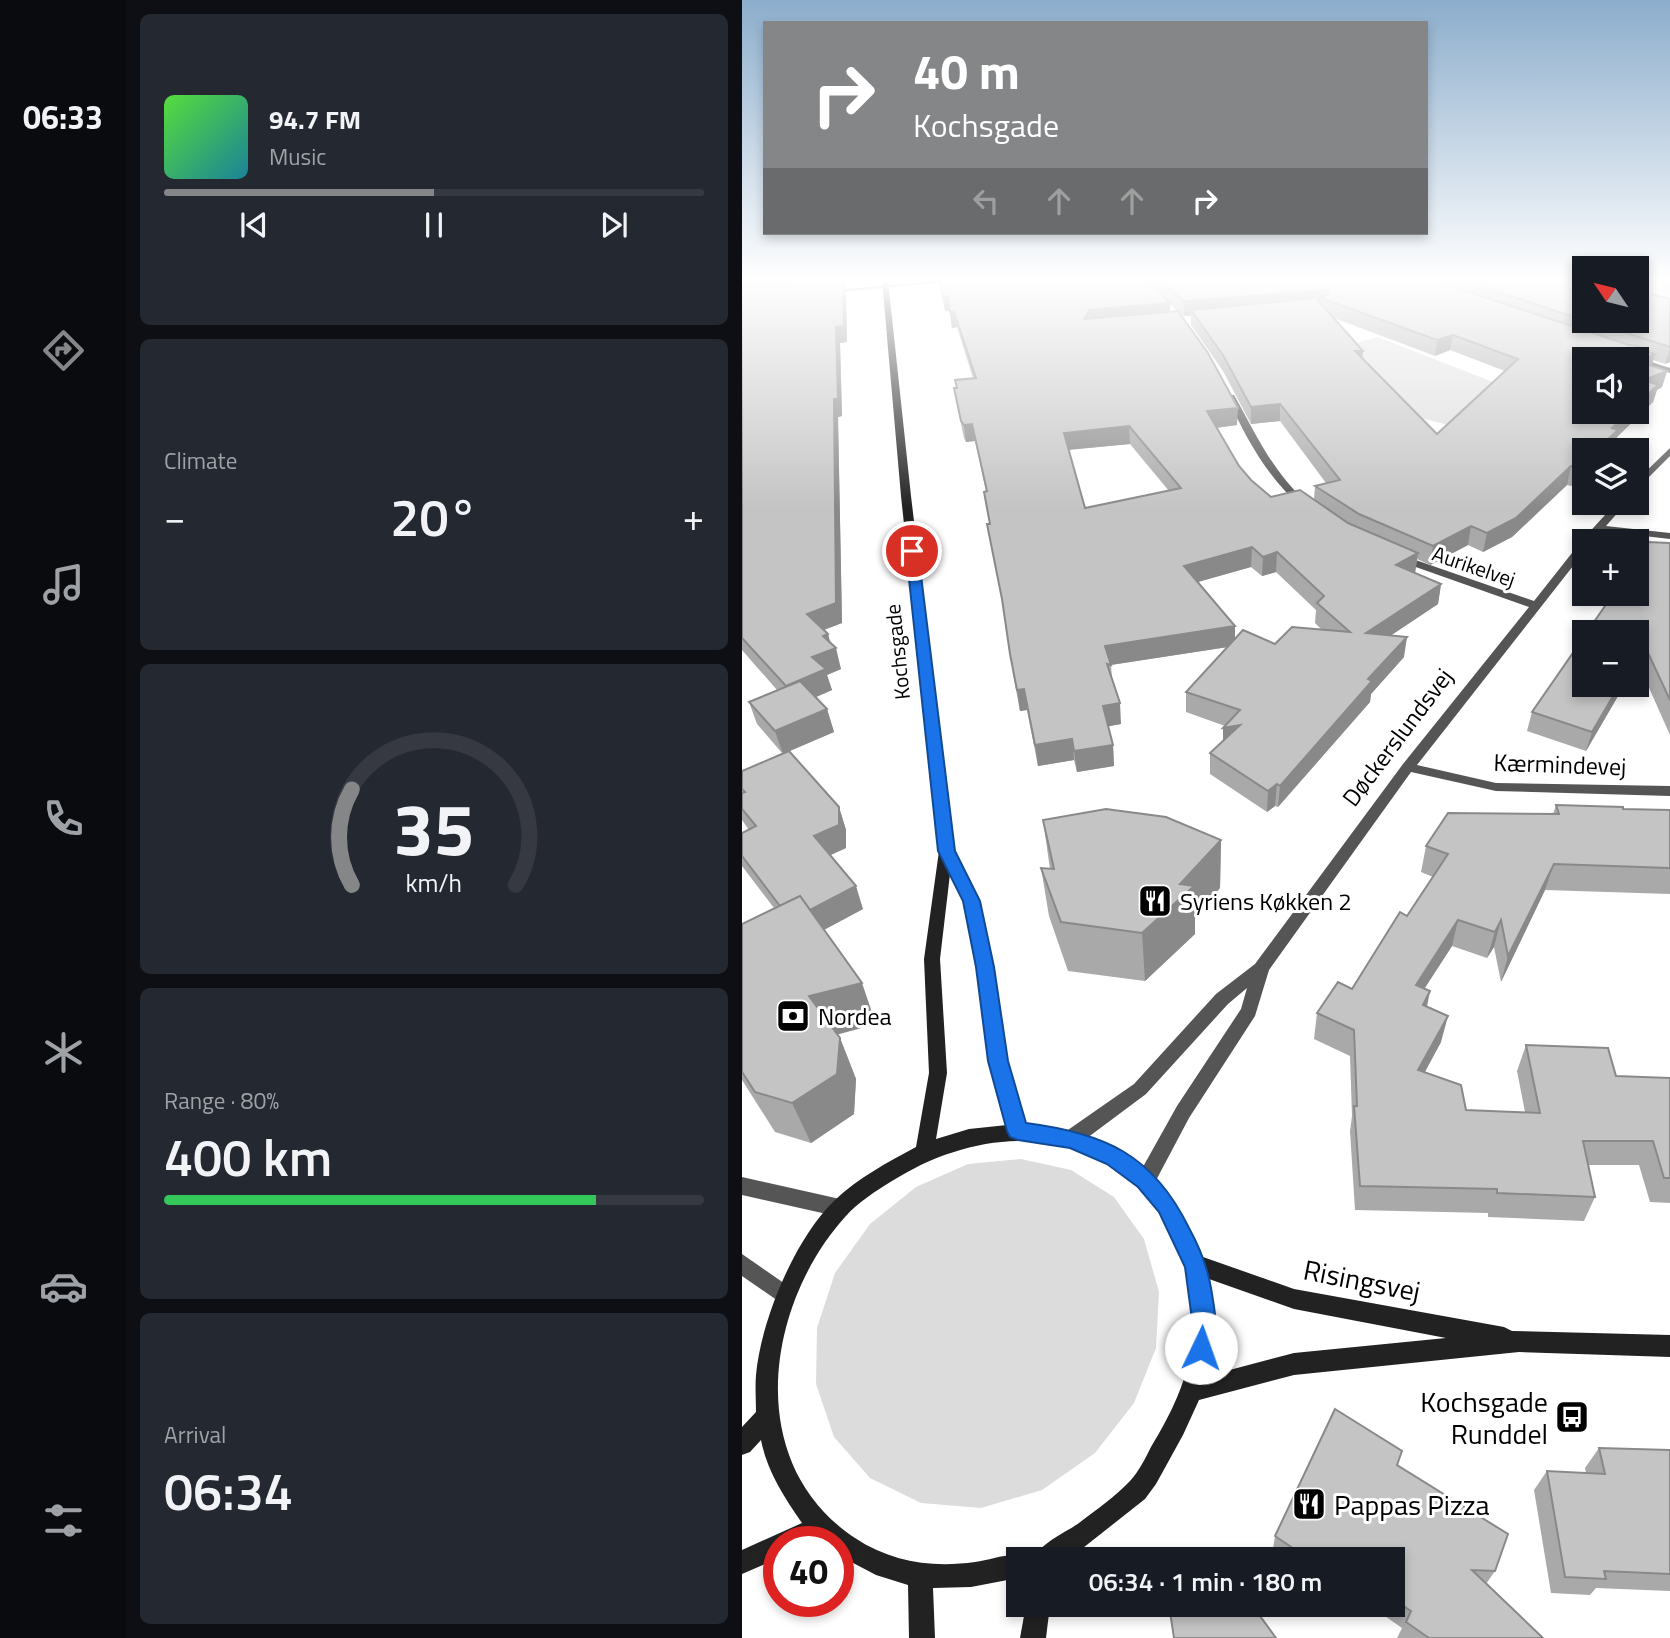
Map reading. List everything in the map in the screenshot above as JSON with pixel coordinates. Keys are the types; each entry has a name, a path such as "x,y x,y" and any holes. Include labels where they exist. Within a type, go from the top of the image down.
{"street":[{"name":"Kochsgade","path":"892,356 946,851 932,959 938,1073 925,1151"},
{"path":"1649,364 1670,371"},
{"path":"1228,392 1259,456 1277,479 1312,509"},
{"path":"1649,472 1670,450"},
{"name":"Døckerslundsvej","path":"1598,528 1610,515"},
{"path":"1598,528 1670,536"},
{"name":"Aurikelvej","path":"1393,555 1461,582 1534,605"},
{"name":"Døckerslundsvej","path":"1072,1138 1140,1089 1222,999 1261,968 1408,767 1572,559"},
{"name":"Kærmindevej","path":"1408,767 1496,787 1670,791"},
{"name":"Kochsgade","path":"946,851 972,901 985,967 998,1061 1018,1131"},
{"name":"Døckerslundsvej","path":"1146,1180 1183,1112 1249,1011 1261,968"},
{"path":"819,1526 785,1482 766,1418 768,1352 784,1295 817,1239 840,1208 906,1160 973,1135 1018,1131 1072,1138 1115,1157 1146,1180 1167,1205 1196,1265 1205,1327 1194,1390 1184,1414 1141,1486 1068,1547"},
{"path":"742,1186 840,1208"},
{"path":"742,1264 784,1295"},
{"name":"Risingsvej","path":"1196,1265 1294,1299 1519,1341"},
{"name":"Risingsvej","path":"1194,1390 1294,1364 1519,1341 1670,1346"},
{"path":"742,1444 766,1418"},
{"path":"854,1552 867,1561 926,1578 1006,1569"},
{"path":"742,1562 763,1553"},
{"path":"919,1576 922,1638"},
{"path":"1033,1638 1036,1617"}],"shaded area":[{"path":"1355,356 1428,356 1503,386 1456,427 1409,415"},
{"path":"1021,1159 1071,1170 1114,1197 1144,1239 1159,1292 1156,1348 1134,1403 1095,1453 1042,1490 981,1508 921,1503 870,1478 834,1437 816,1384 817,1328 835,1273 870,1224 916,1187 968,1164"}],"building":[{"path":"742,356 837,356 838,399 834,399 836,603 807,614 828,634 823,636 836,648 812,657 826,669 786,686 742,638"},
{"path":"969,356 1210,356 1238,408 1207,411 1239,466 1251,480 1271,497 1300,490 1348,523 1418,553 1396,565 1441,584 1366,633 1407,637 1368,679 1372,681 1280,786 1277,784 1268,791 1210,753 1240,725 1223,728 1240,710 1186,692 1243,630 1275,644 1292,627 1350,632 1317,603 1324,596 1277,552 1263,557 1252,547 1184,566 1235,626 1105,646 1111,665 1107,664 1120,703 1103,706 1113,745 1074,751 1072,739 1035,745 1024,689 1017,690 987,524 990,524 984,492 987,491 972,424 964,425 961,421 954,388 957,388 955,380 976,378","holes":["1129,426 1181,488 1085,508 1064,433"]},
{"path":"1224,356 1360,356 1437,434 1518,359 1511,356 1572,356 1572,424 1616,424 1612,428 1618,430 1609,438 1572,438 1572,466 1516,518 1487,533 1471,526 1433,546 1359,514 1315,486 1340,480 1280,404 1251,407"},
{"path":"1649,365 1667,371 1649,378"},
{"path":"1649,382 1658,385 1649,393"},
{"path":"1649,542 1670,543 1670,700 1649,655 1649,620 1595,620 1605,606 1649,606"},
{"path":"1572,654 1572,697 1612,697 1592,732 1532,712"},
{"path":"800,681 827,709 775,731 749,702"},
{"path":"789,751 839,807 839,825 814,836 856,886 810,910 800,896 780,906 742,856 742,833 756,826 742,809 742,793 745,792 742,789 742,771"},
{"path":"1556,805 1670,810 1670,868 1554,864 1508,956 1501,920 1495,932 1458,920 1416,985 1430,991 1423,1005 1448,1016 1418,1070 1461,1085 1466,1110 1540,1113 1526,1045 1608,1048 1616,1076 1670,1078 1670,1178 1664,1178 1653,1141 1583,1141 1595,1197 1497,1193 1497,1189 1360,1186 1354,1106 1357,1106 1354,1030 1317,1013 1338,982 1352,989 1400,912 1407,916 1448,854 1426,846 1448,813 1559,814"},
{"path":"1106,809 1166,817 1221,840 1180,884 1194,886 1142,933 1061,922 1041,868 1054,869 1043,820"},
{"path":"800,896 862,983 809,996 840,1038 837,1074 792,1103 755,1092 742,1072 742,924"},
{"path":"1335,1409 1402,1451 1397,1465 1508,1534 1495,1571 1472,1570 1543,1638 1429,1638 1406,1622 1411,1611 1405,1607 1405,1547 1291,1547 1275,1536"},
{"path":"1599,1448 1670,1450 1670,1574 1604,1571 1606,1579 1565,1577 1547,1471 1605,1474"},
{"path":"1171,1617 1261,1617 1276,1638 1174,1638"}],"place":[{"name":"Syriens Køkken 2","path":"1155,901"},
{"name":"Nordea","path":"793,1016"},
{"name":"Kochsgade Runddel","path":"1572,1417"},
{"name":"Pappas Pizza","path":"1309,1504"}],"route":[{"path":"912,551 946,851 972,901 985,967 998,1061 1018,1131 1072,1138 1115,1157 1146,1180 1167,1205 1196,1265 1205,1327 1201,1348"}]}
